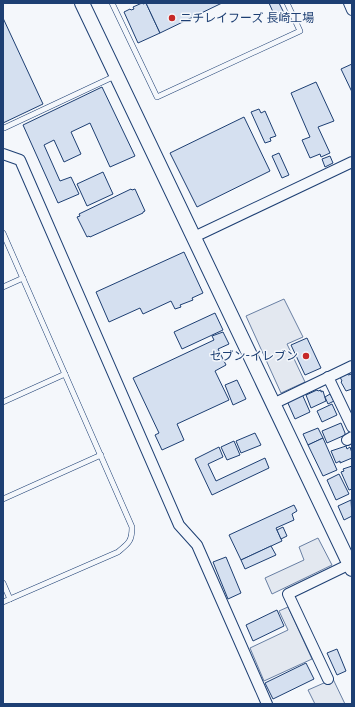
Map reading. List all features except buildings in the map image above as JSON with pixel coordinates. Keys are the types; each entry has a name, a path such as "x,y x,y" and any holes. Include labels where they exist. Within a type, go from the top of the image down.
{"street":[{"path":"82,3 351,566 288,594 328,679"},
{"path":"349,3 352,10"},
{"path":"3,154 20,160 179,525 197,545 267,704"},
{"path":"194,237 352,162"},
{"path":"273,404 352,366"},
{"path":"328,377 352,427"}],"lane":[{"path":"112,3 157,97 300,31 287,3"},
{"path":"4,128 117,75"},
{"path":"3,233 132,527 132,538 127,545 118,552 3,602"},
{"path":"3,286 23,278"},
{"path":"3,402 65,374"},
{"path":"3,499 100,455"},
{"path":"3,583 10,599"}],"shaded area":[{"path":"284,299 303,337 287,344 305,382 281,393 246,316"},
{"path":"318,538 332,565 272,594 265,578 304,560 299,547"},
{"path":"288,607 312,659 264,681 250,648 288,630 279,611"},
{"path":"333,679 345,704 315,704 308,690"}],"place":[{"name":"ニチレイフーズ 長崎工場","path":"172,18"},
{"name":"セブン-イレブン","path":"306,356"}]}
